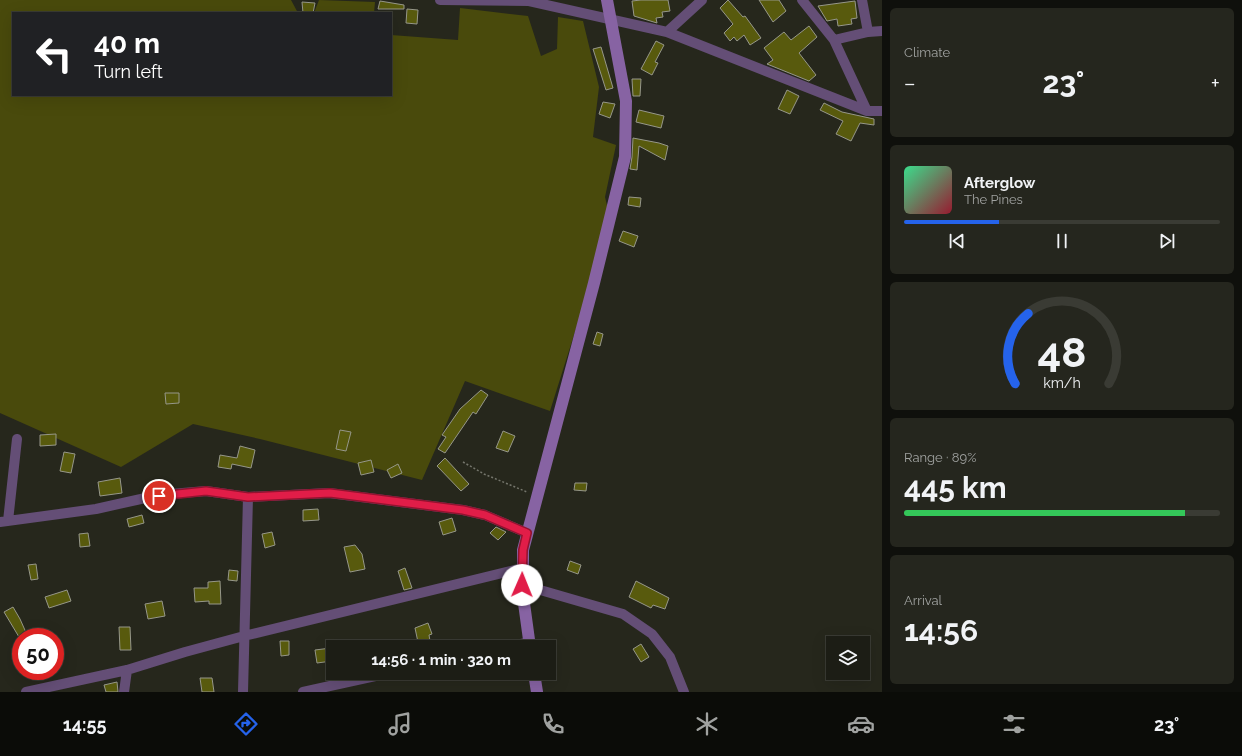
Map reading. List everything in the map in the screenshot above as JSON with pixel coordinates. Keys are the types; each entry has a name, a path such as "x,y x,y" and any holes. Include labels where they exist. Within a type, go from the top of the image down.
{"main road":[{"path":"529,640 522,585 523,550 538,497 625,157 626,101 607,0"},
{"path":"535,680 537,692"}],"street":[{"path":"440,0 529,1 666,32 867,110 882,111"},
{"path":"666,32 702,0"},
{"path":"802,0 834,40 867,110"},
{"path":"862,0 868,32"},
{"path":"834,40 868,32 882,31"},
{"path":"17,439 4,521 96,509 167,495 206,491 248,497 330,493 394,500 485,515 527,533"},
{"path":"243,692 248,497"},
{"path":"26,692 127,670 244,636 523,568"},
{"path":"522,585 623,614 652,634 670,658 684,692"},
{"path":"124,692 127,670"},
{"path":"303,692 357,680"}],"path":[{"path":"463,462 484,474 538,497"}],"shaded area":[{"path":"0,0 291,0 297,12 12,12 12,96 392,96 392,35 458,40 460,8 528,16 541,56 557,49 558,17 583,21 599,87 593,137 616,145 605,197 608,210 584,303 550,411 465,381 422,480 260,439 193,424 121,467 0,413"},
{"path":"319,0 375,2 374,12 314,12"}],"building":[{"path":"668,0 670,11 662,12 663,17 656,18 657,23 634,16 632,1"},
{"path":"728,0 743,17 745,16 761,38 750,45 744,35 737,41 734,37 730,41 724,33 733,24 720,8"},
{"path":"759,0 779,0 786,11 773,22"},
{"path":"380,1 404,5 404,9 378,9"},
{"path":"855,1 857,18 851,19 852,24 838,26 837,19 827,21 818,6"},
{"path":"302,2 315,3 313,12 303,12"},
{"path":"407,9 418,10 417,24 406,23"},
{"path":"809,26 817,37 799,53 816,75 809,81 767,64 773,60 764,48 784,32 791,40"},
{"path":"656,41 664,45 655,62 658,63 652,75 641,69"},
{"path":"601,47 613,88 606,90 593,49"},
{"path":"632,79 641,79 640,96 633,96"},
{"path":"787,90 799,96 790,114 778,109"},
{"path":"603,102 615,104 610,118 599,114"},
{"path":"824,103 842,112 874,119 874,125 860,123 851,141 836,134 843,121 820,110"},
{"path":"639,110 664,116 661,128 636,122"},
{"path":"633,138 668,146 665,160 639,146 637,170 630,169"},
{"path":"629,197 641,198 640,207 628,205"},
{"path":"623,231 638,236 634,247 619,241"},
{"path":"597,332 603,334 600,346 593,344"},
{"path":"481,390 488,395 476,414 473,412 445,453 438,449 446,437 442,435 460,409"},
{"path":"165,393 179,393 179,403 166,404"},
{"path":"340,430 351,432 346,451 336,449"},
{"path":"503,431 515,436 508,452 496,448"},
{"path":"56,434 56,445 40,446 40,435"},
{"path":"240,446 255,450 251,468 232,464 231,469 218,467 220,455 237,458"},
{"path":"64,452 75,454 71,473 60,471"},
{"path":"445,458 469,484 461,491 437,466"},
{"path":"371,460 374,472 361,475 358,463"},
{"path":"398,464 402,473 391,478 387,470"},
{"path":"120,478 122,493 100,496 98,482"},
{"path":"575,483 587,483 586,491 574,490"},
{"path":"318,509 319,520 303,521 303,510"},
{"path":"142,515 144,523 129,527 127,519"},
{"path":"452,518 456,531 443,535 439,522"},
{"path":"496,527 506,532 498,540 490,533"},
{"path":"272,532 275,545 265,548 262,534"},
{"path":"88,533 90,546 80,547 79,534"},
{"path":"355,545 362,554 365,569 350,572 344,547"},
{"path":"570,561 581,565 578,574 567,570"},
{"path":"36,564 38,579 31,580 28,565"},
{"path":"405,568 412,588 404,590 398,571"},
{"path":"229,570 238,571 237,581 228,580"},
{"path":"220,581 221,604 209,604 209,601 195,602 194,588 208,588 208,582"},
{"path":"636,581 669,598 665,609 653,605 651,608 629,597"},
{"path":"67,590 71,601 49,608 45,597"},
{"path":"162,601 165,616 148,619 145,604"},
{"path":"13,607 24,628 14,628 4,612"},
{"path":"428,623 432,634 429,635 430,640 418,640 415,628"},
{"path":"119,627 130,627 131,650 120,650"},
{"path":"280,641 289,641 289,655 281,656"},
{"path":"641,644 649,657 641,662 633,649"},
{"path":"326,649 326,662 317,663 315,650"},
{"path":"200,678 212,678 214,692 202,692"},
{"path":"117,682 118,692 106,692 104,685"}],"route":[{"path":"159,496 206,491 248,497 330,493 394,500 463,510 485,515 527,533 523,550 522,585"}]}
